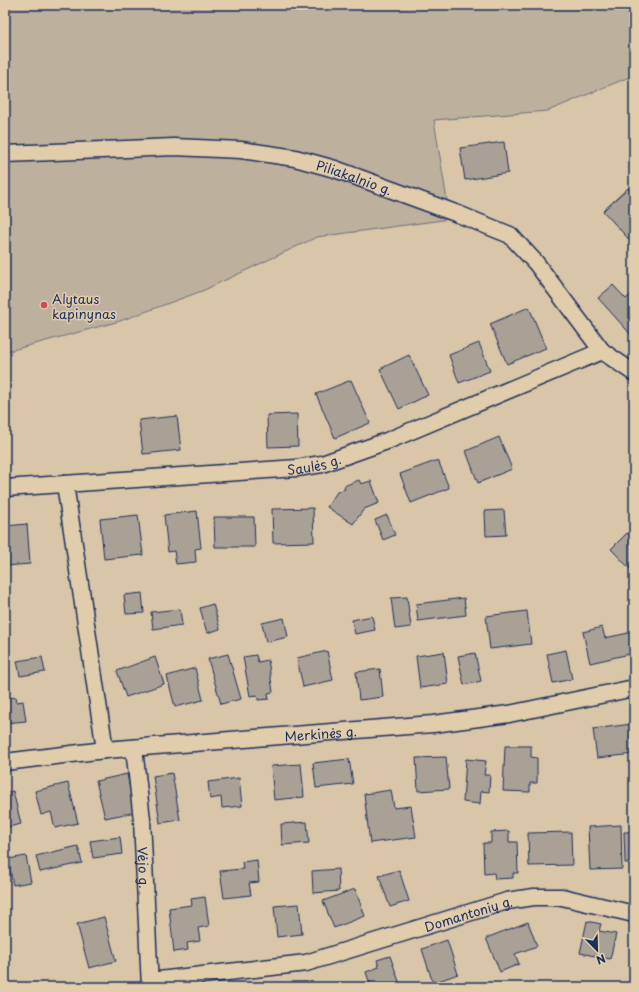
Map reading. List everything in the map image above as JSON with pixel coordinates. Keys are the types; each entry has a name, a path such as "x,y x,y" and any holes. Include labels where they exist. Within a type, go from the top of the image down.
{"street":[{"name":"Piliakalnio g.","path":"5,154 174,147 241,150 295,158 336,169 458,214 510,236 536,263 602,351 634,373"},
{"name":"Saulės g.","path":"5,488 297,468 322,464 387,441 602,351"},
{"path":"65,484 105,750"},
{"name":"Merkinės g.","path":"5,762 105,750 433,724 509,714 634,688"},
{"name":"Vėjo g.","path":"134,748 142,820 150,984"},
{"name":"Domantonių g.","path":"150,984 306,963 507,901 534,897 562,897 634,914"}],"shaded area":[{"path":"5,5 634,5 634,75 548,111 434,120 450,219 317,237 202,291 120,321 5,352"}],"building":[{"path":"504,142 508,173 465,180 460,148"},
{"path":"628,188 634,195 634,245 603,211"},
{"path":"613,285 626,299 634,292 634,338 598,298"},
{"path":"529,307 546,348 507,364 490,324"},
{"path":"479,343 490,371 459,383 449,355"},
{"path":"409,355 428,395 399,409 380,369"},
{"path":"351,380 370,423 335,438 316,394"},
{"path":"297,414 298,446 268,447 267,415"},
{"path":"177,416 181,450 143,454 139,420"},
{"path":"499,437 512,469 478,483 466,451"},
{"path":"438,460 449,488 411,503 400,474"},
{"path":"359,480 361,484 371,481 379,503 364,509 353,524 327,507 337,492 345,489 344,486"},
{"path":"313,508 314,542 273,543 272,509"},
{"path":"504,510 506,535 486,536 485,511"},
{"path":"197,511 201,548 195,549 196,562 176,564 174,551 168,552 164,515"},
{"path":"138,515 143,555 104,559 100,519"},
{"path":"387,515 395,535 383,540 375,520"},
{"path":"214,517 254,517 255,547 215,547"},
{"path":"27,524 30,564 5,566 5,526"},
{"path":"627,533 634,540 634,573 611,549"},
{"path":"142,593 144,613 126,614 124,595"},
{"path":"407,597 411,627 395,629 391,598"},
{"path":"464,598 466,615 418,621 416,604"},
{"path":"213,604 220,629 207,633 200,608"},
{"path":"180,609 182,625 153,629 151,612"},
{"path":"527,611 531,644 490,649 486,616"},
{"path":"372,616 375,630 355,634 352,620"},
{"path":"284,618 288,637 266,642 262,623"},
{"path":"602,627 605,638 633,632 634,653 590,663 583,632"},
{"path":"566,650 572,679 553,683 547,654"},
{"path":"327,651 333,680 303,687 297,658"},
{"path":"444,652 448,684 420,688 416,656"},
{"path":"475,653 481,681 464,685 458,656"},
{"path":"228,654 241,699 221,704 208,659"},
{"path":"256,655 258,662 268,660 273,692 268,693 269,699 258,700 257,695 250,696 243,657"},
{"path":"5,657 9,682 5,683"},
{"path":"42,657 45,672 20,676 17,661"},
{"path":"155,657 164,684 126,697 117,671"},
{"path":"195,668 203,700 175,707 167,676"},
{"path":"380,669 383,697 359,700 356,672"},
{"path":"16,697 17,702 23,701 26,721 5,723 5,698"},
{"path":"632,724 634,754 597,758 593,729"},
{"path":"505,746 531,746 531,757 537,758 537,783 530,783 530,792 503,791"},
{"path":"446,757 449,789 418,791 416,758"},
{"path":"349,759 353,784 316,788 313,763"},
{"path":"466,759 486,761 484,775 490,775 489,792 481,791 480,804 463,802"},
{"path":"301,764 304,797 274,800 271,766"},
{"path":"172,773 180,820 160,823 153,776"},
{"path":"127,774 135,812 105,818 96,781"},
{"path":"239,778 242,806 222,808 221,797 210,799 208,782"},
{"path":"68,783 78,823 55,828 51,812 41,815 35,791"},
{"path":"391,790 394,808 411,806 416,837 370,843 364,794"},
{"path":"13,791 21,824 5,828 5,793"},
{"path":"307,822 309,843 282,845 281,824"},
{"path":"621,825 622,869 590,870 588,827"},
{"path":"509,831 509,842 517,842 518,873 513,873 513,878 495,879 494,873 484,874 483,843 491,843 491,832"},
{"path":"571,832 572,865 529,866 528,833"},
{"path":"624,832 634,832 634,863 625,863"},
{"path":"120,837 122,854 93,858 90,841"},
{"path":"78,846 82,863 40,872 36,856"},
{"path":"26,856 31,882 13,885 8,859"},
{"path":"257,860 259,882 249,883 251,895 224,898 220,871 243,869 242,862"},
{"path":"338,869 339,891 313,893 312,871"},
{"path":"399,870 409,901 390,907 379,876"},
{"path":"355,889 365,916 334,928 323,901"},
{"path":"205,897 209,926 198,928 200,941 187,943 188,950 174,952 169,908 192,905 191,899"},
{"path":"299,904 302,934 277,937 274,906"},
{"path":"104,917 116,961 89,968 77,924"},
{"path":"587,921 601,924 599,931 616,934 610,959 580,953"},
{"path":"528,922 537,946 515,954 519,964 500,972 486,938"},
{"path":"447,940 458,974 433,983 422,949"},
{"path":"390,956 401,987 371,987 366,972 379,967 377,960"},
{"path":"341,982 343,987 328,987"}],"place":[{"name":"Alytaus kapinynas","path":"44,305"}]}
